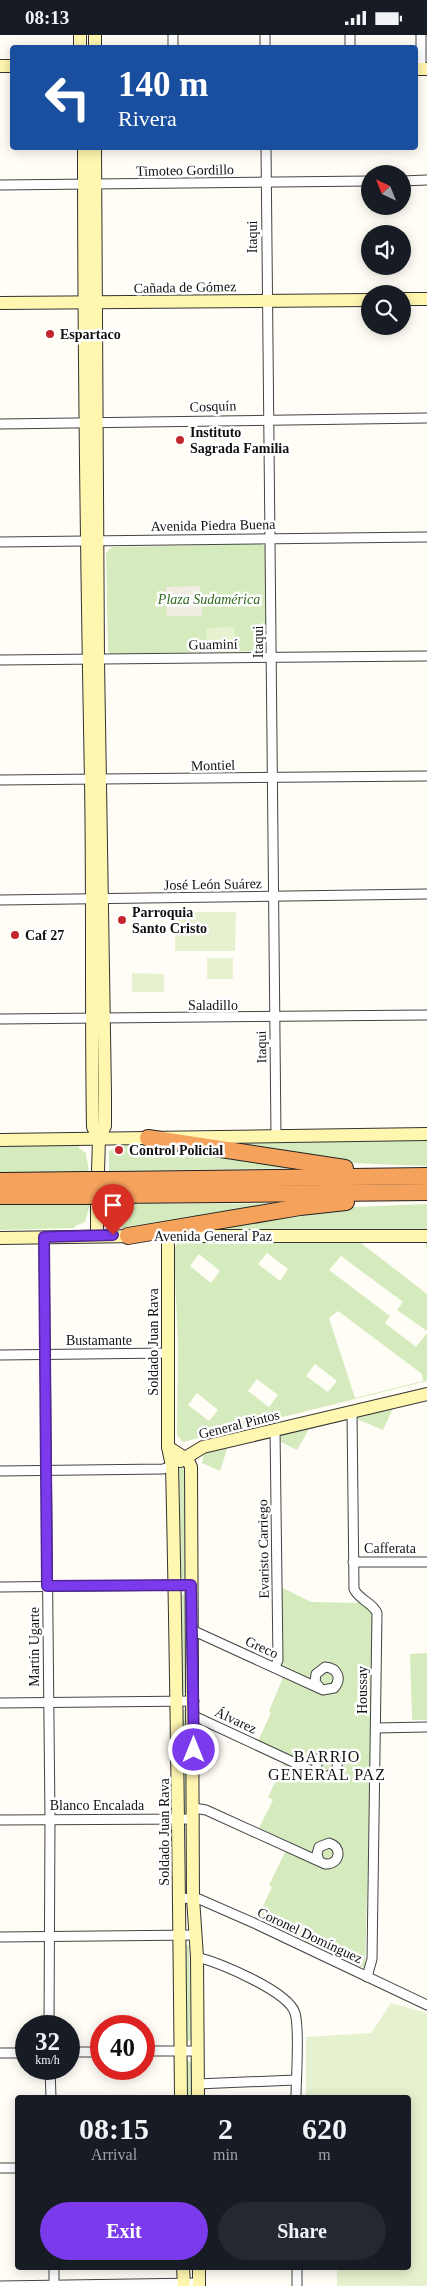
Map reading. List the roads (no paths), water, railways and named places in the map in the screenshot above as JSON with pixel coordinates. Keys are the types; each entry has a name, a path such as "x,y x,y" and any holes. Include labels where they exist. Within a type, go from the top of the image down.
{"highway":[{"path":"148,1138 334,1167 427,1176"},
{"path":"112,1188 427,1176"},
{"path":"0,1181 92,1188 427,1193"},
{"path":"0,1196 92,1188"},
{"path":"128,1236 300,1207 427,1193"}],"street":[{"path":"420,35 421,69"},
{"path":"84,150 90,185"},
{"path":"95,150 90,185 93,661 97,1019 105,1126 99,1139 92,1188 97,1235"},
{"name":"Itaqui","path":"266,150 266,301 271,538 276,1136"},
{"path":"411,181 427,180"},
{"name":"Timoteo Gordillo","path":"0,185 361,181"},
{"path":"411,299 427,299"},
{"name":"Cañada de Gómez","path":"0,303 361,300"},
{"name":"Cosquín","path":"0,424 427,418"},
{"name":"Avenida Piedra Buena","path":"0,542 427,537"},
{"name":"Guaminí","path":"0,660 93,661 427,656"},
{"name":"Montiel","path":"0,780 95,781 427,776"},
{"name":"José León Suárez","path":"0,900 427,894"},
{"name":"Saladillo","path":"0,1019 275,1018 427,1015"},
{"path":"0,1140 427,1134"},
{"name":"Avenida General Paz","path":"0,1238 97,1235 168,1237 427,1236"},
{"name":"Martín Ugarte","path":"44,1237 48,1471 50,2015"},
{"name":"Soldado Juan Rava","path":"168,1237 168,1447 172,1466 178,1701 178,1935 181,2095"},
{"name":"Bustamante","path":"0,1355 169,1353"},
{"name":"General Pintos","path":"0,1471 163,1469 172,1466 203,1447 427,1394"},
{"name":"Houssay","path":"352,1413 353,1581 356,1594 375,1608 377,1613 372,1959 367,1977"},
{"name":"Evaristo Carriego","path":"275,1430 278,1660 275,1667"},
{"path":"168,1447 185,1458 191,1467 191,1585 194,1631 193,1898 197,1957 198,2095"},
{"name":"Cafferata","path":"354,1562 427,1562"},
{"path":"0,1587 191,1585"},
{"name":"Greco","path":"194,1631 320,1688"},
{"path":"0,1703 194,1701"},
{"name":"Álvarez","path":"194,1716 321,1775"},
{"path":"376,1728 427,1727"},
{"name":"Blanco Encalada","path":"0,1820 179,1818 206,1810 319,1861"},
{"name":"Coronel Domínguez","path":"179,1898 193,1898 256,1924 427,2005"},
{"path":"0,1937 196,1935"},
{"path":"197,1957 212,1961 276,1992 291,2005 296,2022 296,2095"},
{"path":"155,2051 197,2051"},
{"path":"0,2053 15,2053"},
{"path":"50,2080 51,2095"},
{"path":"198,2084 296,2080"},
{"path":"0,2168 15,2168"},
{"path":"54,2270 54,2285"},
{"path":"184,2270 184,2285"},
{"path":"0,2286 199,2284 198,2270"},
{"path":"297,2270 297,2286"}],"place":[{"name":"Espartaco","path":"50,334"},
{"name":"Instituto Sagrada Familia","path":"180,440"},
{"name":"Parroquia Santo Cristo","path":"122,920"},
{"name":"Caf 27","path":"15,935"},
{"name":"Control Policial","path":"119,1150"}],"district":[{"name":"BARRIO GENERAL PAZ","path":"327,1765"}],"park label":[{"name":"Plaza Sudamérica","path":"209,599"}]}
